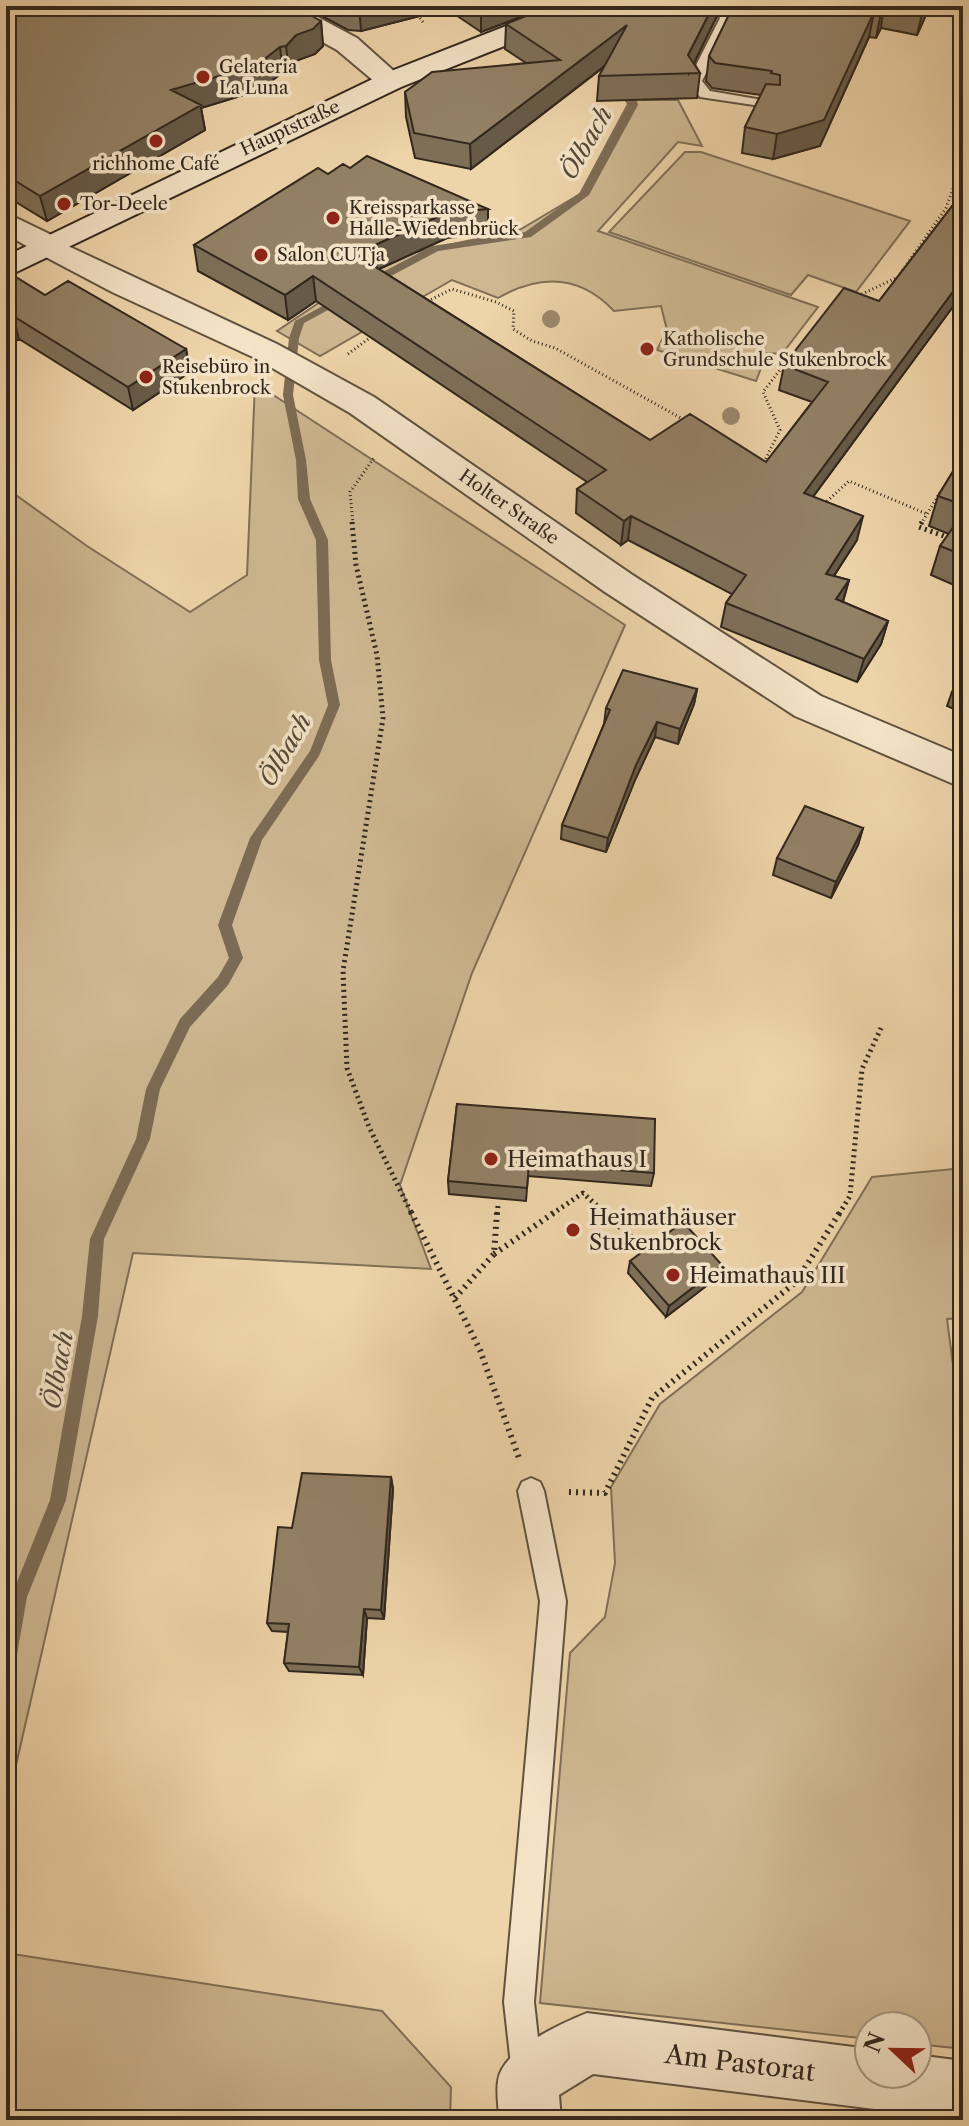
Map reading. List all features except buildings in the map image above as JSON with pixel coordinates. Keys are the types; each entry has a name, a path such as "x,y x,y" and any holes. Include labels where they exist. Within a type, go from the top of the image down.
{"street":[{"path":"277,6 347,44 391,81"},
{"name":"Hauptstraße","path":"6,268 391,81 581,6"},
{"name":"Holter Straße","path":"6,222 285,361 362,405 618,583 808,706 963,773"},
{"name":"Am Pastorat","path":"529,2100 587,2043 963,2091"}],"lane":[{"path":"716,6 727,18 695,81 699,89 705,94 769,105"},
{"path":"529,2100 519,2002 553,1601 531,1491"}],"path":[{"path":"855,297 898,277 946,208 963,162"},
{"path":"418,307 452,289 496,302 514,311 513,329 532,341 555,348 694,426"},
{"path":"752,474 763,465 780,430 763,392 790,357"},
{"path":"403,434 381,448 350,492 356,565 377,655 383,718 343,971 347,1068 369,1127 480,1350 531,1491 605,1493 652,1398 796,1282 850,1196 862,1069 881,1028"},
{"path":"949,480 919,527 963,543"},
{"path":"821,507 849,481 927,514"},
{"path":"455,1298 494,1254 583,1193 642,1247"},
{"path":"494,1254 498,1206"}],"shaded area":[{"path":"629,27 642,100 678,100 702,146 678,142 598,231 818,307 782,354 767,353 756,381 657,350 667,330 661,306 614,311 587,290 559,282 529,285 498,298 452,280 320,356 277,331 405,245 417,252 521,229 580,194 628,104 622,94"},
{"path":"685,152 701,152 910,221 856,292 808,275 791,295 609,232"},
{"path":"255,383 625,625 472,973 400,1185 431,1269 133,1253 6,1809 6,488 87,546 190,612 247,575"},
{"path":"963,1168 963,1318 947,1319 963,1441 963,2049 933,2046 933,2010 853,2010 853,2037 540,2003 570,1653 605,1617 615,1563 611,1487 660,1404 802,1292 872,1177"},
{"path":"6,1953 382,2011 451,2087 450,2120 6,2120"}],"waterway":[{"name":"Ölbach","path":"372,282 435,248 528,235 586,193 633,105 628,84"},
{"name":"Ölbach","path":"6,1666 19,1597 58,1500 90,1316 97,1239 143,1139 153,1089 185,1023 223,981 236,958 225,925 256,838 315,753 334,705 325,660 322,540 304,499 301,460 288,395 294,338 300,321 339,300"}],"place":[{"name":"Gelateria La Luna","path":"203,77"},
{"name":"richhome Café","path":"156,141"},
{"name":"Tor-Deele","path":"64,204"},
{"name":"Kreissparkasse Halle-Wiedenbrück","path":"333,218"},
{"name":"Salon CUTja","path":"261,255"},
{"name":"Katholische Grundschule Stukenbrock","path":"647,349"},
{"name":"Reisebüro in Stukenbrock","path":"146,377"},
{"name":"Heimathaus I","path":"491,1159"},
{"name":"Heimathäuser Stukenbrock","path":"573,1230"},
{"name":"Heimathaus III","path":"673,1275"}]}
